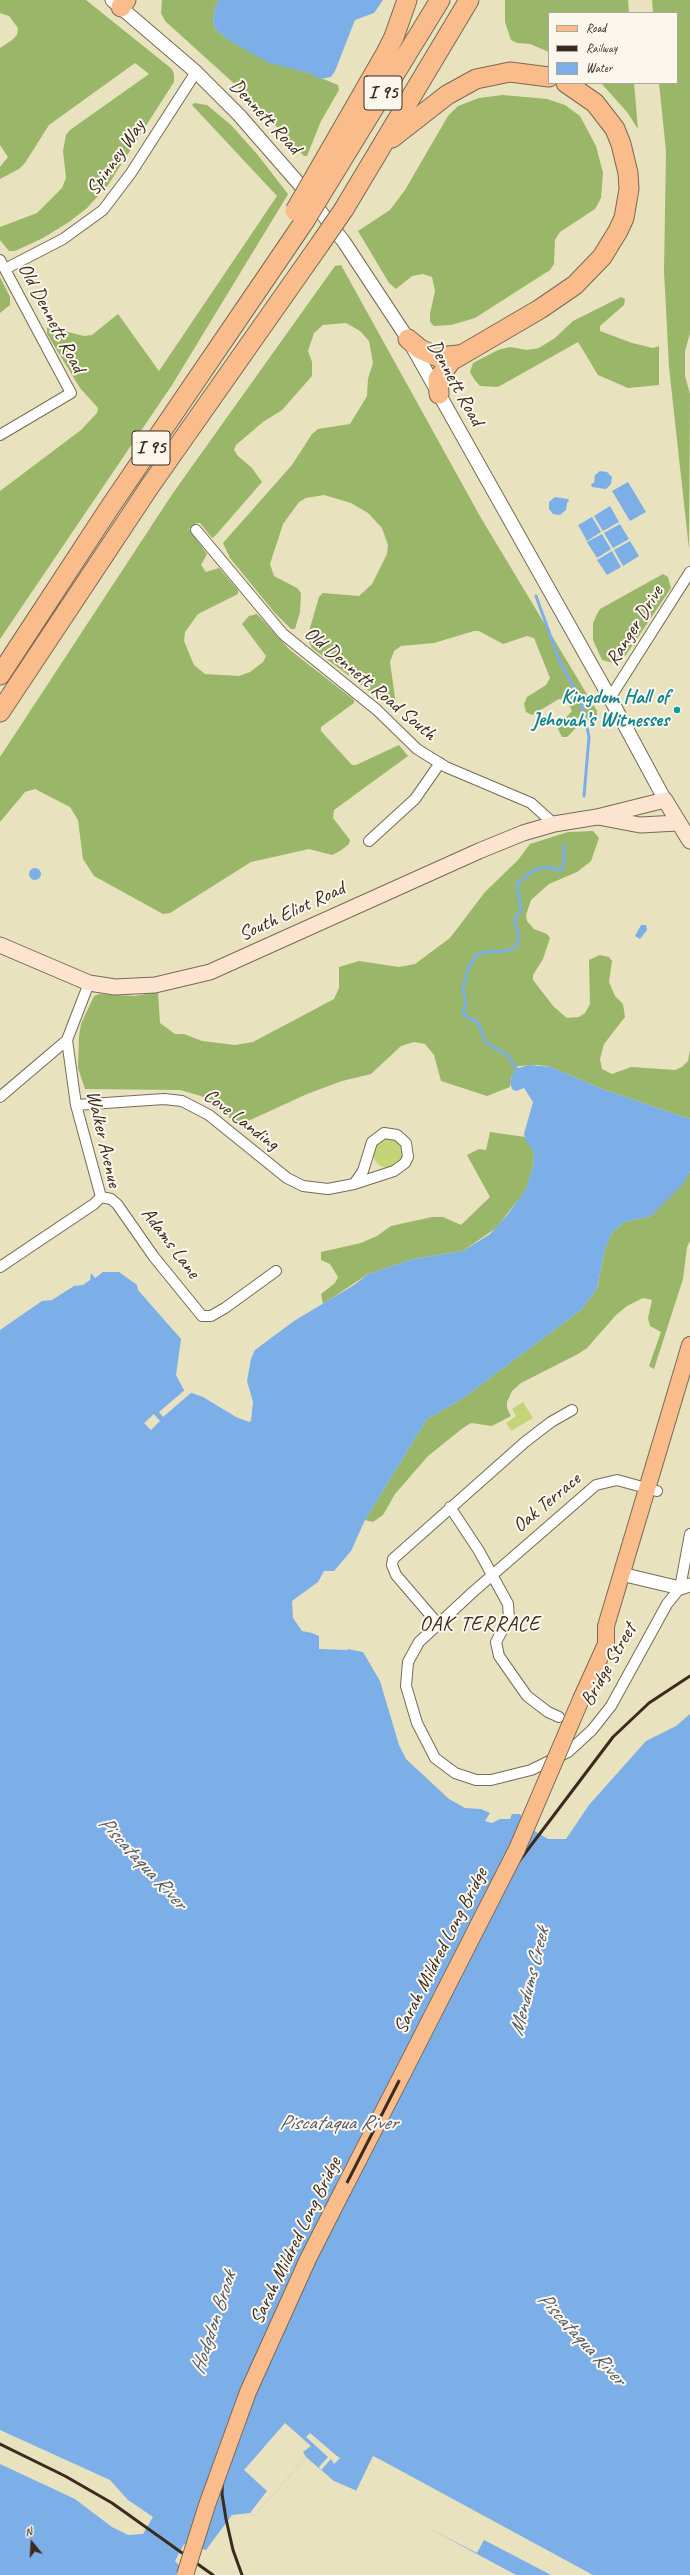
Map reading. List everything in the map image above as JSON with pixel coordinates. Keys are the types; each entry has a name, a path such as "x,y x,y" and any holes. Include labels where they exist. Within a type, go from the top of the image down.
{"highway":[{"path":"321,179 391,42 407,0"},
{"name":"I 95","path":"0,675 110,508 217,352 321,179 440,0"},
{"name":"I 95","path":"0,712 150,486 344,209 469,0"},
{"path":"383,145 447,95 476,79 510,72 537,74 548,77"},
{"path":"439,394 440,374 458,355 540,309 575,284 602,257 621,225 628,189 628,173 621,144 615,129 595,103 567,84"},
{"path":"408,339 420,349 438,357 458,355"}],"main road":[{"path":"597,817 665,800"},
{"name":"Dennett Road","path":"665,800 690,841"},
{"path":"597,817 640,824 678,823"},
{"name":"South Eliot Road","path":"0,944 89,983 115,987 155,985 210,972 479,851 523,833 554,824 597,817"},
{"path":"627,1575 652,1490 690,1345"},
{"path":"627,1575 640,1550 652,1490 690,1380"},
{"name":"Sarah Mildred Long Bridge","path":"185,2575 207,2505 248,2392 287,2305 517,1849 606,1644 606,1626 627,1575"}],"street":[{"name":"Dennett Road","path":"120,2 196,72 239,115 300,184 344,242 408,339 610,698 665,800"},
{"name":"Spinney Way","path":"3,264 63,239 103,210 131,173 196,72"},
{"name":"Old Dennett Road","path":"0,435 70,394 3,264"},
{"name":"Old Dennett Road South","path":"196,530 283,634 377,710 417,749 440,763 531,803 554,824"},
{"name":"Ranger Drive","path":"610,698 690,572"},
{"path":"369,841 416,799 440,763"},
{"path":"0,1097 67,1040 89,983"},
{"name":"Walker Avenue","path":"0,1267 94,1204 101,1197 76,1106 67,1040"},
{"name":"Cove Landing","path":"76,1106 164,1099 182,1101 209,1115 294,1182 319,1190 354,1184 402,1168 408,1158 406,1143 390,1133 378,1136 369,1147 363,1171 354,1184"},
{"name":"Adams Lane","path":"101,1197 111,1199 117,1204 154,1257 186,1294 199,1314 205,1317 225,1308 276,1271"},
{"path":"438,1624 402,1584 392,1568 392,1562 399,1551 533,1435 572,1410"},
{"name":"Oak Terrace","path":"408,1662 419,1642 438,1624 596,1485 617,1480 652,1490"},
{"path":"450,1507 492,1575 509,1611 509,1618 496,1642 499,1656 527,1696 548,1712 559,1717"},
{"path":"627,1575 685,1586 690,1534"},
{"name":"Bridge Street","path":"408,1662 406,1678 408,1695 422,1734 435,1758 446,1768 470,1778 482,1780 502,1778 531,1770 558,1758 592,1730 623,1688 667,1604 685,1586"}],"green space":[{"path":"0,0 86,0 172,69 174,74 174,82 108,185 87,208 69,222 43,238 15,251 9,251 0,240 0,227 37,213 62,188 66,178 63,151 66,135 70,130 149,74 135,63 49,125 25,163 19,169 0,179 0,167 8,157 0,145 0,48 17,35 18,28 9,16 0,13"},
{"path":"162,0 219,0 215,6 213,23 217,31 230,41 262,59 309,73 338,85 339,90 321,121 307,156 304,156 249,97 165,21 161,13"},
{"path":"505,0 628,0 629,12 548,12 548,52 530,44 517,43 511,40 505,22"},
{"path":"652,0 690,0 690,333 685,351 685,376 690,394 689,549 669,367 664,271 666,151 659,84 678,84 678,12 653,12"},
{"path":"602,84 634,84 638,129 627,112"},
{"path":"503,95 547,99 565,105 580,116 596,146 603,173 601,198 595,209 560,232 555,240 554,264 550,270 475,318 451,325 434,326 430,322 430,314 435,291 432,277 423,274 412,276 396,289 389,283 358,231 390,210 405,190 448,116 458,106 479,98"},
{"path":"194,103 207,105 231,125 257,154 288,194 172,385 0,639 0,491 81,430 97,413 98,408 80,388 47,334 47,328 50,325 84,336 92,335 118,314 159,371 277,196 192,105"},
{"path":"341,265 481,518 597,711 597,716 578,726 567,737 562,737 557,727 572,711 567,700 559,699 532,715 526,712 524,704 527,697 546,685 550,678 534,638 527,636 503,644 479,631 474,631 434,643 401,646 394,651 390,662 396,705 392,708 312,648 307,638 319,597 323,593 359,596 372,584 387,554 388,545 382,528 368,513 351,503 324,495 306,498 299,502 283,524 270,564 274,576 297,588 301,593 300,612 295,629 291,629 274,612 230,558 223,543 292,465 312,434 318,429 350,424 367,396 368,379 373,363 369,341 360,331 346,323 323,325 314,333 308,351 312,362 312,376 282,410 263,422 236,445 234,450 238,456 252,468 262,482 212,538 200,523 196,523 189,529 207,554 201,565 206,572 219,568 238,590 238,594 198,614 185,632 184,641 194,665 205,674 239,676 250,672 263,662 266,656 242,624 249,616 257,614 290,650 354,700 354,703 321,727 321,731 352,765 356,765 399,745 408,756 334,810 333,818 350,840 349,844 340,851 332,855 309,849 251,862 170,913 163,914 94,876 83,859 78,820 70,807 35,789 25,792 0,822 0,757 173,493 335,266"},
{"path":"0,277 10,297 10,305 0,313"},
{"path":"621,297 625,299 624,305 600,326 600,331 632,343 653,348 659,346 659,385 628,388 598,375 578,342 498,387 480,386 470,372 473,363 498,350 510,347 527,350 539,348 555,338 573,321"},
{"path":"663,574 668,577 671,588 626,655 613,663 602,660 593,640 593,623 600,609"},
{"path":"593,831 599,838 591,861 577,872 549,884 531,900 526,915 527,921 534,929 547,934 550,938 543,959 533,975 533,980 554,1007 567,1018 579,1017 585,1013 590,1004 589,960 600,955 609,957 612,961 609,982 615,996 623,1004 625,1017 604,1044 600,1059 602,1069 612,1074 631,1067 675,1070 682,1067 688,1061 690,1050 690,1119 602,1089 551,1067 538,1065 518,1066 511,1078 510,1087 487,1096 441,1081 434,1055 425,1044 414,1042 401,1046 371,1074 342,1081 307,1094 246,1122 235,1122 201,1096 180,1090 85,1089 78,1068 79,1036 81,1024 94,996 99,994 135,996 158,992 160,1023 175,1034 184,1034 202,1041 235,1045 253,1042 334,999 339,988 339,967 359,961 399,967 415,964 450,938 485,892 518,860 530,844 568,832"},
{"path":"490,1132 525,1137 534,1152 533,1166 526,1190 496,1228 463,1251 413,1259 368,1274 323,1304 321,1294 335,1283 338,1277 330,1264 321,1260 321,1252 361,1243 377,1236 391,1226 432,1217 443,1217 461,1225 490,1197 467,1155 479,1149 486,1150"},
{"path":"388,1138 394,1139 402,1147 402,1159 394,1167 388,1168 382,1167 374,1159 373,1153 374,1147 382,1139"},
{"path":"690,1172 690,1241 687,1247 683,1279 654,1369 649,1366 661,1332 650,1326 648,1318 652,1300 643,1298 627,1306 616,1315 587,1348 521,1383 512,1391 507,1402 507,1408 511,1416 492,1426 471,1423 463,1428 428,1456 395,1494 383,1515 373,1522 365,1520 427,1419 462,1399 581,1310 597,1289 605,1249 612,1233 624,1222 651,1216"},
{"path":"523,1402 533,1418 511,1431 506,1423 516,1416 512,1409"}],"water":[{"path":"219,0 383,0 374,13 355,20 335,71 331,77 320,79 309,73 269,63 230,41 217,31 213,23 215,6"},
{"path":"600,471 607,472 612,477 611,484 606,489 592,487 591,484 594,483 595,475"},
{"path":"628,482 646,512 630,521 612,491"},
{"path":"555,497 568,499 569,501 567,503 566,510 560,515 553,514 549,509 549,502"},
{"path":"610,506 619,522 603,531 594,516"},
{"path":"592,517 601,532 587,541 578,525"},
{"path":"620,524 629,539 613,548 604,533"},
{"path":"602,534 611,549 597,558 587,542"},
{"path":"630,541 639,556 623,566 614,550"},
{"path":"612,551 621,567 607,575 597,560"},
{"path":"33,868 37,868 41,874 37,880 33,880 29,876 29,872"},
{"path":"641,925 646,925 647,930 640,939 635,936"},
{"name":"Piscataqua River","path":"529,1065 551,1067 602,1089 690,1119 690,1172 683,1184 651,1216 624,1222 612,1233 605,1249 597,1289 581,1310 462,1399 427,1419 365,1520 351,1551 334,1571 324,1571 318,1582 292,1601 293,1618 302,1631 312,1633 348,1649 363,1652 380,1681 399,1745 406,1759 449,1799 465,1808 481,1809 490,1813 485,1821 492,1823 500,1819 510,1819 512,1814 520,1814 531,1829 548,1839 566,1839 589,1805 646,1741 676,1726 690,1714 690,2575 516,2575 369,2496 334,2481 306,2457 254,2516 250,2513 232,2515 206,2550 184,2544 175,2561 188,2575 0,2575 0,2464 75,2499 112,2527 128,2535 143,2534 153,2517 128,2500 110,2480 0,2430 0,1330 42,1301 52,1300 74,1286 83,1285 90,1280 91,1273 95,1278 103,1272 119,1272 137,1285 138,1290 181,1339 176,1375 184,1390 203,1397 236,1417 249,1422 251,1421 253,1402 247,1381 251,1359 255,1350 294,1321 354,1285 368,1274 413,1259 463,1251 490,1234 508,1214 526,1189 533,1166 534,1152 526,1141 524,1134 533,1102 524,1088 516,1091 512,1089 510,1082 515,1069"}],"pier":[{"path":"186,1389 192,1392 163,1417 159,1412"},
{"path":"154,1414 160,1421 151,1430 144,1423"},
{"path":"319,1635 348,1647 348,1650 319,1649"},
{"path":"285,2423 311,2446 303,2452 306,2457 254,2516 250,2513 267,2491 244,2470"},
{"path":"310,2433 340,2458 334,2464 331,2459 321,2470 319,2467 328,2457 306,2437"},
{"path":"373,2456 593,2575 551,2575 484,2540 477,2553 356,2491"}],"waterway":[{"path":"536,596 560,662 579,697 583,709 589,737 584,796"},
{"path":"516,1068 506,1054 486,1043 478,1023 465,1015 463,1011 466,1005 463,988 469,966 477,955 485,952 507,951 517,946 519,936 514,920 521,910 517,884 534,870 549,867 560,871 564,865 564,845"}],"railway":[{"path":"242,2575 233,2550 226,2519 222,2494 223,2468 247,2393 307,2261 495,1893 613,1737 649,1703 690,1676"},
{"path":"0,2444 65,2476 112,2503 213,2575"}],"place":[{"name":"Kingdom Hall of Jehovah’s Witnesses","path":"677,710"}],"district":[{"name":"OAK TERRACE","path":"480,1624"}],"water label":[{"name":"Mendums Creek","path":"530,1982"},
{"name":"Hodgdon Brook","path":"214,2323"}]}
